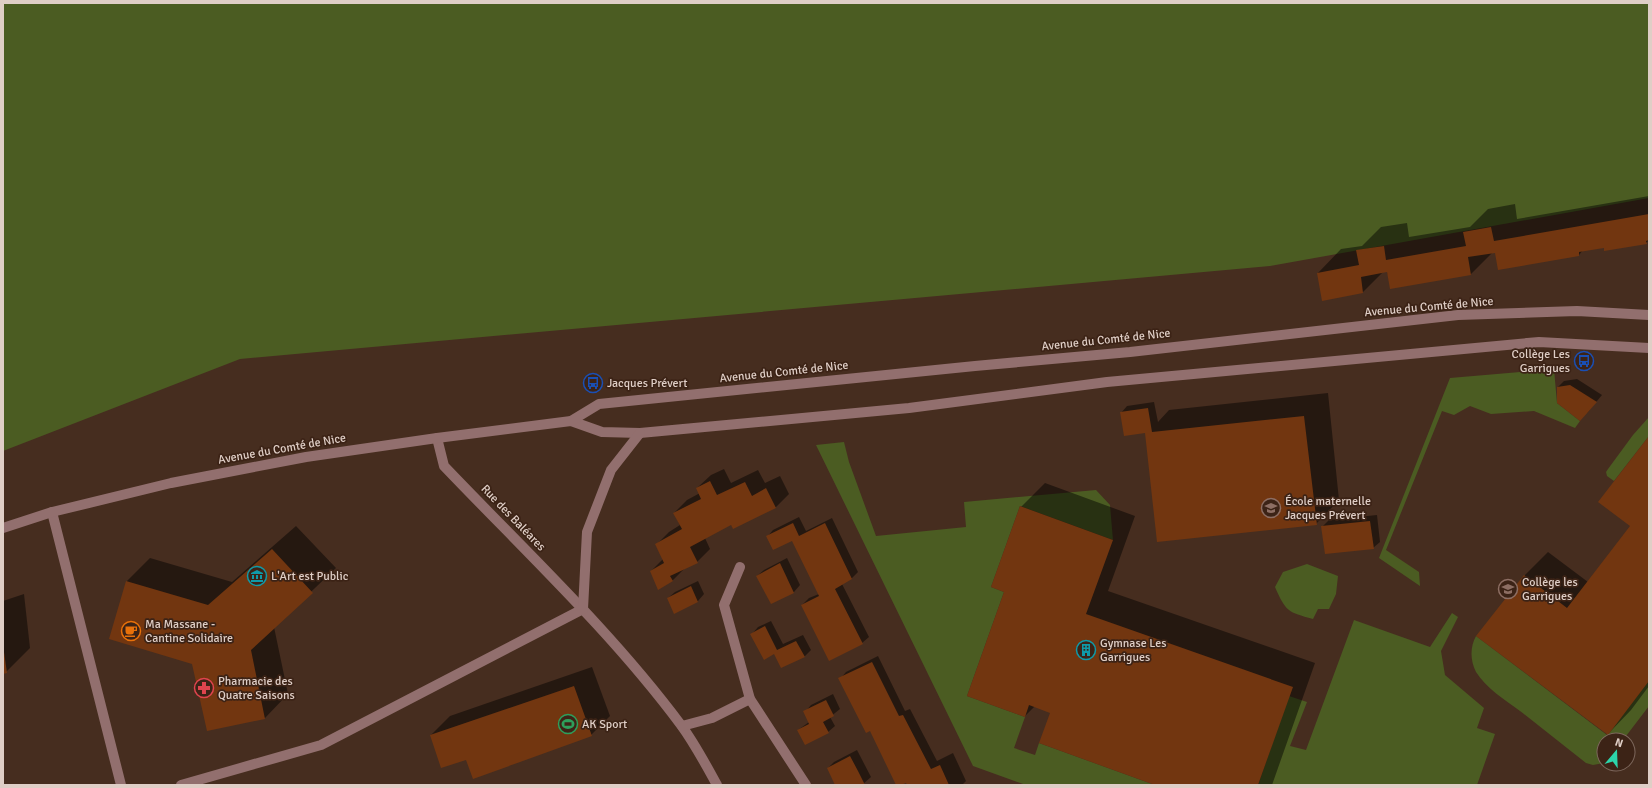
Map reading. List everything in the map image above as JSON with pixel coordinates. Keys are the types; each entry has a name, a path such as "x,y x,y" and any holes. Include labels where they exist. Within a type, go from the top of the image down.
{"street":[{"name":"Avenue du Comté de Nice","path":"3,528 52,512 171,483 306,457 437,438 572,421 599,404 1130,352 1458,315 1577,311 1649,315"},
{"name":"Avenue du Comté de Nice","path":"572,421 602,432 640,433 910,408 1107,382 1531,343 1649,348"},
{"path":"180,785 321,745 583,609 587,532 611,470 640,433"},
{"name":"Rue des Baléares","path":"437,438 444,466 583,609 624,654 682,726 717,785"},
{"path":"52,512 121,785"},
{"path":"740,567 724,605 750,699 806,785"},
{"path":"682,726 712,718 750,699"}],"green space":[{"path":"3,3 1649,3 1649,198 1270,266 240,359 3,451"},
{"path":"1554,369 1557,403 1580,421 1575,428 1534,411 1491,414 1470,406 1454,415 1442,411 1386,550 1419,572 1420,586 1379,558 1450,378"},
{"path":"1649,417 1649,436 1614,481 1607,476 1606,472 1633,435"},
{"path":"844,442 849,462 876,536 966,527 964,502 1096,490 1110,505 1113,540 1020,506 991,587 1004,592 967,696 1025,717 1014,748 1035,755 1039,743 1155,785 1026,785 973,766 816,445"},
{"path":"1307,564 1338,576 1336,594 1329,609 1318,609 1313,619 1298,615 1289,610 1282,602 1275,587 1283,572"},
{"path":"1452,613 1458,617 1441,651 1445,675 1484,708 1477,728 1495,734 1477,785 1258,785 1289,696 1307,702 1290,746 1306,750 1354,620 1430,647"},
{"path":"1476,636 1603,732 1596,732 1596,764 1586,763 1485,683 1480,678 1474,667 1472,658 1473,645"},
{"path":"1649,681 1649,706 1629,732 1609,732"}],"building":[{"path":"1649,214 1649,240 1646,241 1647,244 1604,251 1604,248 1579,252 1579,256 1498,270 1495,253 1468,257 1471,275 1390,289 1387,272 1361,277 1363,293 1322,301 1317,273 1359,265 1356,250 1384,246 1386,260 1466,246 1463,232 1491,227 1494,241"},
{"path":"1570,385 1597,402 1580,421 1557,403 1557,387"},
{"path":"1148,408 1152,432 1304,416 1317,525 1157,542 1145,433 1124,436 1120,412"},
{"path":"1649,436 1649,681 1610,732 1604,732 1476,636 1524,575 1567,608 1630,526 1598,502"},
{"path":"710,481 717,495 745,482 752,496 766,488 776,508 733,529 731,525 690,547 698,563 670,576 673,581 658,590 650,571 664,563 655,544 682,529 673,513 701,499 696,488"},
{"name":"Gymnase Les Garrigues","path":"1020,506 1113,540 1086,614 1293,687 1258,785 1155,785 1039,743 1050,713 1029,705 1025,717 967,696 1004,592 991,587"},
{"path":"1370,521 1374,549 1325,554 1321,526"},
{"path":"793,523 799,536 825,523 852,579 835,589 863,644 829,661 801,605 819,596 792,541 773,550 766,536"},
{"path":"272,549 313,593 251,650 265,719 207,731 192,664 109,639 126,581 208,605"},
{"path":"780,563 794,593 771,604 756,576"},
{"path":"691,586 698,602 674,614 667,598"},
{"path":"765,626 777,650 796,641 805,657 781,668 774,654 764,660 750,634"},
{"path":"3,645 7,673 3,674"},
{"path":"872,662 899,716 903,715 931,769 940,765 949,785 907,785 906,783 896,785 870,731 866,733 838,678"},
{"path":"574,686 592,736 473,779 466,760 441,768 430,735"},
{"path":"826,700 834,716 823,722 829,733 805,745 797,730 809,724 803,711"},
{"path":"850,756 865,785 835,785 827,768"}],"place":[{"name":"Collège Les Garrigues","path":"1584,361"},
{"name":"Jacques Prévert","path":"593,383"},
{"name":"École maternelle Jacques Prévert","path":"1271,508"},
{"name":"L'Art est Public","path":"257,576"},
{"name":"Collège les Garrigues","path":"1508,589"},
{"name":"Ma Massane - Cantine Solidaire","path":"131,631"},
{"name":"Gymnase Les Garrigues","path":"1086,650"},
{"name":"Pharmacie des Quatre Saisons","path":"204,688"},
{"name":"AK Sport","path":"568,724"}]}
